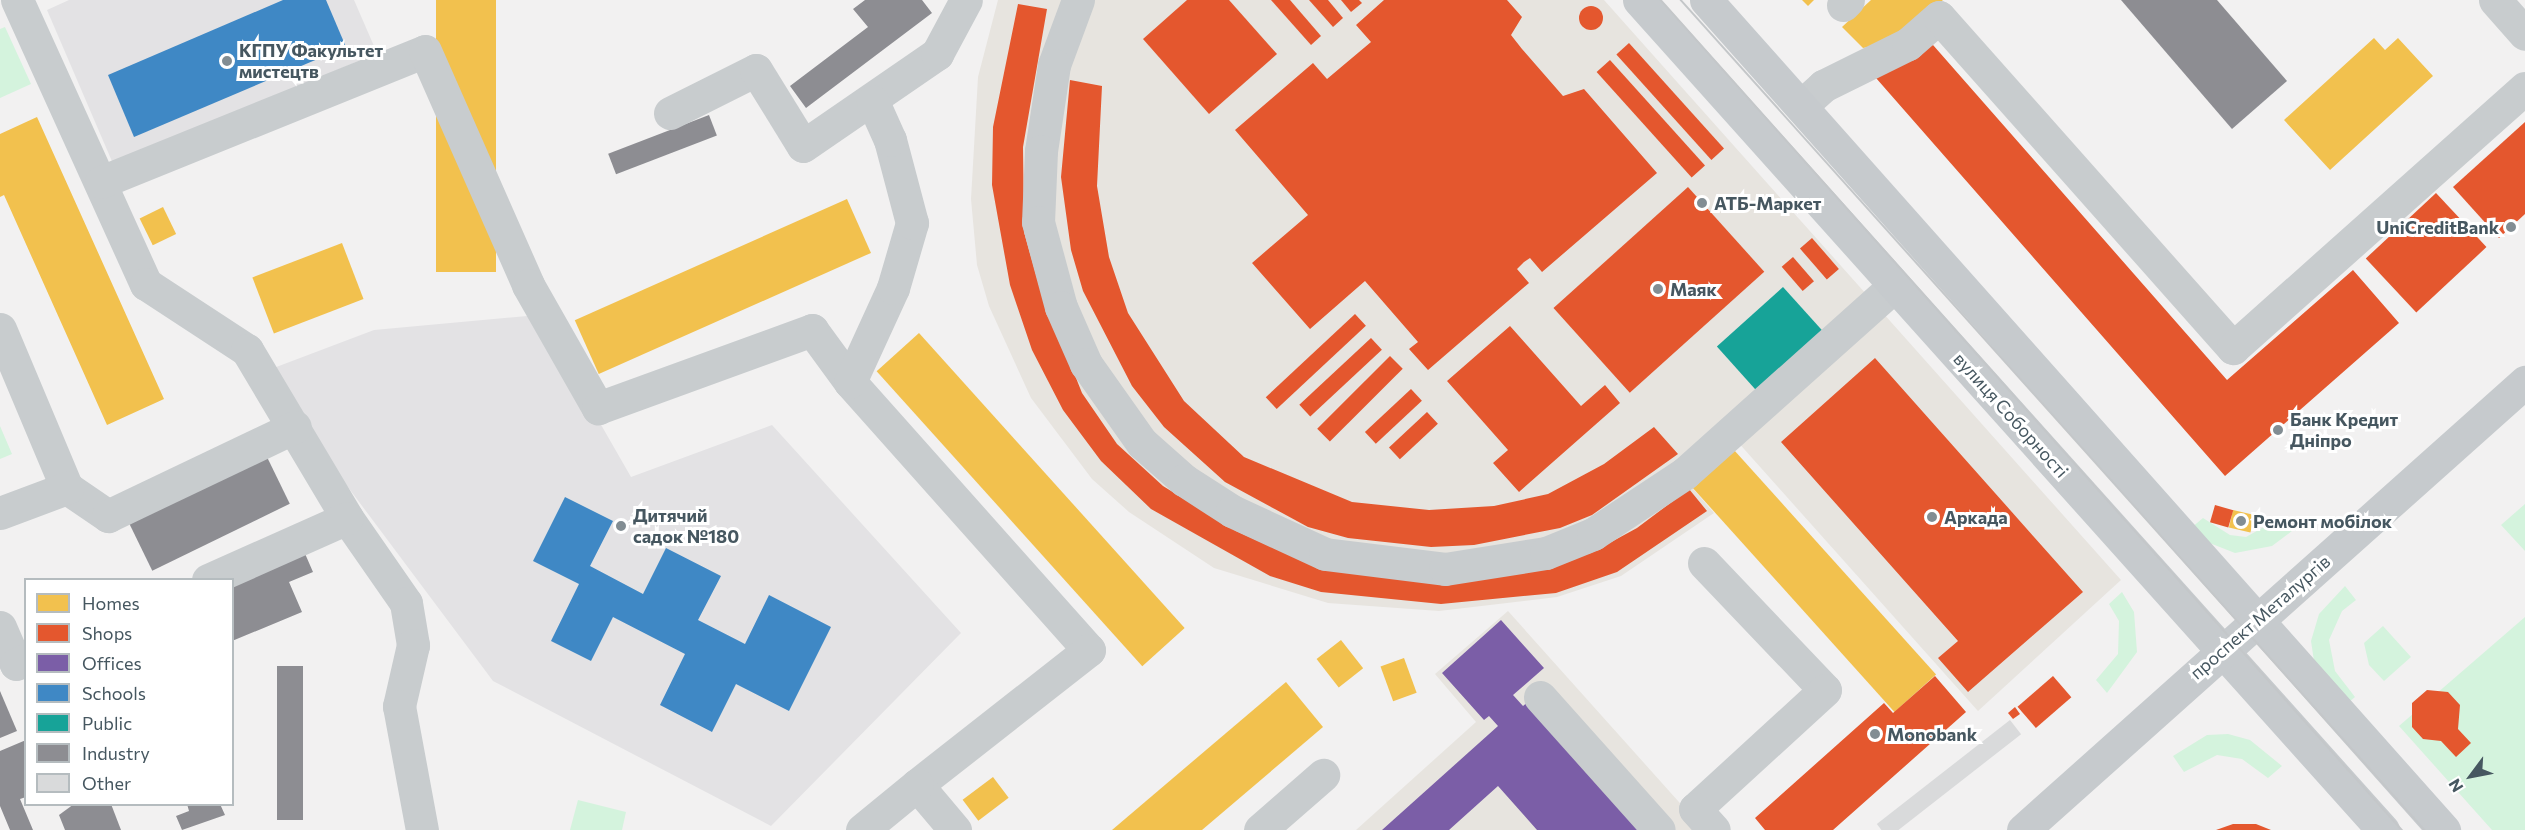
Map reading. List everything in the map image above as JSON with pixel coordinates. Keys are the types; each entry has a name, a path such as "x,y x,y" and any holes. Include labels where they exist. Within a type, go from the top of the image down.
{"main road":[{"name":"вулиця Соборності","path":"1639,0 2383,830"},
{"path":"1706,0 2444,830"},
{"name":"проспект Металургів","path":"2024,830 2255,619 2525,382"}],"lane":[{"path":"17,0 146,284 247,350 295,427 347,518 406,603 413,645 399,706 422,830"},
{"path":"670,113 756,70 803,146 873,102 937,54 966,0"},
{"path":"1078,0 1054,65 1041,151 1038,222 1046,264 1073,336 1112,406 1142,443 1184,480 1273,534 1325,554 1445,569 1546,553 1593,534 1685,473 1894,286"},
{"path":"2495,0 2525,34"},
{"path":"1801,106 1823,86 1908,44 1938,17 2233,348 2525,88"},
{"path":"101,182 425,51 528,285 598,408 812,330 850,382 1089,650 862,830"},
{"path":"850,382 893,288 912,223 891,140 873,102"},
{"path":"0,329 67,488 108,516 295,427"},
{"path":"0,513 67,488"},
{"path":"210,578 347,518"},
{"path":"1704,563 1825,690 1695,809 1714,830"},
{"path":"0,627 16,664 24,661"},
{"path":"1540,697 1659,830"},
{"path":"1260,830 1323,775"},
{"path":"917,785 955,830"}],"shaded area":[{"path":"69,0 354,0 377,53 114,166 47,10"},
{"path":"998,0 1604,0 2121,580 1978,711 1736,440 1688,483 1714,513 1621,576 1557,597 1439,611 1328,603 1214,568 1129,512 1092,479 1031,398 989,306 977,265 971,199 978,77"},
{"name":"Дитячий садок №180","path":"538,315 631,477 772,425 961,633 771,826 493,681 318,447 271,369 374,330"},
{"path":"1508,611 1704,830 1356,830 1476,722 1435,674"}],"green space":[{"path":"5,27 31,84 0,98 0,29"},
{"path":"0,426 12,454 0,459"},
{"path":"2525,504 2525,551 2501,525"},
{"path":"2203,518 2230,535 2246,537 2280,518 2292,531 2272,546 2235,553 2207,542 2191,528"},
{"path":"2345,586 2356,600 2342,611 2329,640 2335,671 2355,697 2342,708 2314,661 2311,641 2319,614"},
{"path":"2122,592 2134,612 2137,652 2107,693 2096,680 2118,654 2119,621 2109,604"},
{"path":"2525,617 2525,830 2492,830 2399,726"},
{"path":"2383,626 2411,657 2384,681 2369,665 2364,643"},
{"path":"2228,734 2250,740 2282,766 2268,778 2242,759 2217,755 2184,772 2173,756 2207,735"},
{"path":"578,800 626,812 622,830 570,830"}],"building: Homes":[{"path":"436,0 496,0 496,272 436,272"},
{"path":"1802,0 1814,0 1808,6"},
{"path":"1871,0 1943,0 1897,42 1863,48 1842,27"},
{"path":"2374,38 2385,50 2398,38 2433,76 2330,170 2284,120"},
{"path":"37,117 164,399 107,425 4,195 0,197 0,134"},
{"path":"847,199 871,253 599,374 575,320"},
{"path":"163,207 176,234 153,245 140,218"},
{"path":"342,243 364,299 274,333 252,277"},
{"path":"919,333 1185,628 1142,666 877,371"},
{"path":"1734,450 1936,674 1894,712 1692,487"},
{"name":"Ремонт мобілок","path":"2233,510 2254,515 2250,532 2229,528"},
{"path":"1341,640 1363,668 1339,687 1317,659"},
{"path":"1404,658 1417,693 1393,701 1381,667"},
{"path":"1286,682 1323,727 1202,830 1112,830"},
{"path":"993,777 1009,798 978,821 963,800"}],"building: Shops":[{"path":"1187,0 1229,0 1277,54 1209,114 1143,39"},
{"path":"1271,0 1290,0 1321,36 1311,45"},
{"path":"1309,0 1328,0 1343,18 1333,27"},
{"path":"1341,0 1359,0 1362,3 1351,12"},
{"path":"1384,0 1507,0 1522,17 1511,35 1522,49 1563,96 1584,89 1657,173 1542,272 1530,258 1524,262 1517,269 1529,283 1428,370 1409,349 1418,342 1365,281 1310,329 1252,263 1308,215 1235,130 1313,63 1327,79 1371,42 1356,25"},
{"path":"1018,4 1047,9 1023,147 1024,232 1039,285 1082,393 1117,444 1163,486 1236,531 1292,556 1505,574 1591,553 1637,528 1689,489 1707,511 1617,572 1556,593 1441,604 1321,592 1270,576 1151,509 1101,461 1063,410 1032,350 1010,285 992,185 993,127"},
{"path":"1591,6 1600,9 1603,18 1600,27 1591,30 1582,27 1579,18 1582,9"},
{"path":"1629,43 1724,149 1711,160 1616,54"},
{"path":"1933,45 2227,380 2353,270 2399,323 2225,476 1876,78 1904,53"},
{"path":"1610,60 1705,166 1692,178 1597,72"},
{"path":"1070,80 1102,86 1097,186 1109,257 1128,313 1184,401 1244,457 1352,502 1429,510 1494,506 1548,494 1604,464 1654,427 1678,454 1592,515 1560,528 1474,545 1431,547 1348,538 1308,527 1225,482 1164,427 1132,386 1083,291 1071,250 1061,177"},
{"path":"2525,122 2525,214 2499,238 2453,187"},
{"name":"Маяк","path":"1688,187 1764,272 1630,393 1553,308"},
{"path":"2436,193 2486,247 2416,313 2366,258"},
{"path":"1812,238 1839,269 1827,279 1800,248"},
{"path":"1793,257 1814,281 1803,291 1782,267"},
{"path":"1355,314 1366,326 1277,409 1266,397"},
{"path":"1510,326 1581,406 1605,385 1620,403 1519,492 1493,463 1508,450 1447,381"},
{"path":"1371,338 1382,350 1310,417 1299,405"},
{"path":"1390,356 1403,369 1330,442 1317,429"},
{"name":"Аркада","path":"1875,358 2083,592 1968,692 1938,658 1958,641 1781,442"},
{"path":"1411,389 1422,401 1376,444 1365,432"},
{"path":"1427,412 1438,424 1400,459 1389,447"},
{"path":"2215,505 2233,510 2228,528 2210,522"},
{"path":"1935,676 1966,712 1833,830 1765,830 1755,818 1884,703 1893,713"},
{"path":"2053,676 2071,697 2036,728 2018,707"},
{"path":"2427,690 2448,692 2460,705 2458,729 2471,743 2456,757 2441,741 2423,739 2412,727 2412,703"},
{"path":"2015,707 2020,714 2013,719 2008,713"},
{"path":"2233,824 2256,824 2271,830 2216,830"}],"building: Offices":[{"path":"1501,620 1544,668 1513,695 1523,706 1528,702 1642,830 1537,830 1498,786 1449,830 1382,830 1498,726 1489,716 1484,720 1442,673"}],"building: Schools":[{"name":"КГПУ Факультет мистецтв","path":"283,0 326,0 346,47 134,137 108,75"},
{"path":"565,497 613,521 590,566 643,594 666,548 721,576 698,620 745,644 769,595 831,627 789,711 736,684 712,732 660,705 685,654 613,617 591,661 551,641 579,584 533,561"}],"building: Public":[{"path":"1783,287 1822,331 1756,390 1717,347"}],"building: Industry":[{"path":"865,0 922,0 932,13 806,108 790,86 868,27 853,9"},
{"path":"2121,0 2217,0 2287,81 2232,129"},
{"path":"709,115 717,136 616,174 608,154"},
{"path":"267,457 290,504 152,571 129,524"},
{"path":"303,549 313,572 289,582 302,612 234,640 234,578"},
{"path":"277,666 303,666 303,820 277,820"},
{"path":"0,691 17,731 0,738"},
{"path":"24,741 24,798 20,799 33,830 10,830 0,806 0,751"},
{"path":"71,806 112,806 121,830 65,830 59,815"},
{"path":"188,806 221,806 225,815 182,830 176,816 189,811"}],"building: Other":[{"path":"2010,720 2021,734 1898,830 1881,830 1877,824"}],"tram line":[{"path":"1661,0 2402,830"},
{"path":"1681,0 2425,830"}],"place":[{"name":"КГПУ Факультет мистецтв","path":"227,61"},
{"name":"АТБ-Маркет","path":"1702,203"},
{"name":"UniCreditBank","path":"2511,227"},
{"name":"Маяк","path":"1658,289"},
{"name":"Банк Кредит Дніпро","path":"2278,430"},
{"name":"Аркада","path":"1932,517"},
{"name":"Ремонт мобілок","path":"2241,521"},
{"name":"Дитячий садок №180","path":"621,526"},
{"name":"Monobank","path":"1875,734"}]}
